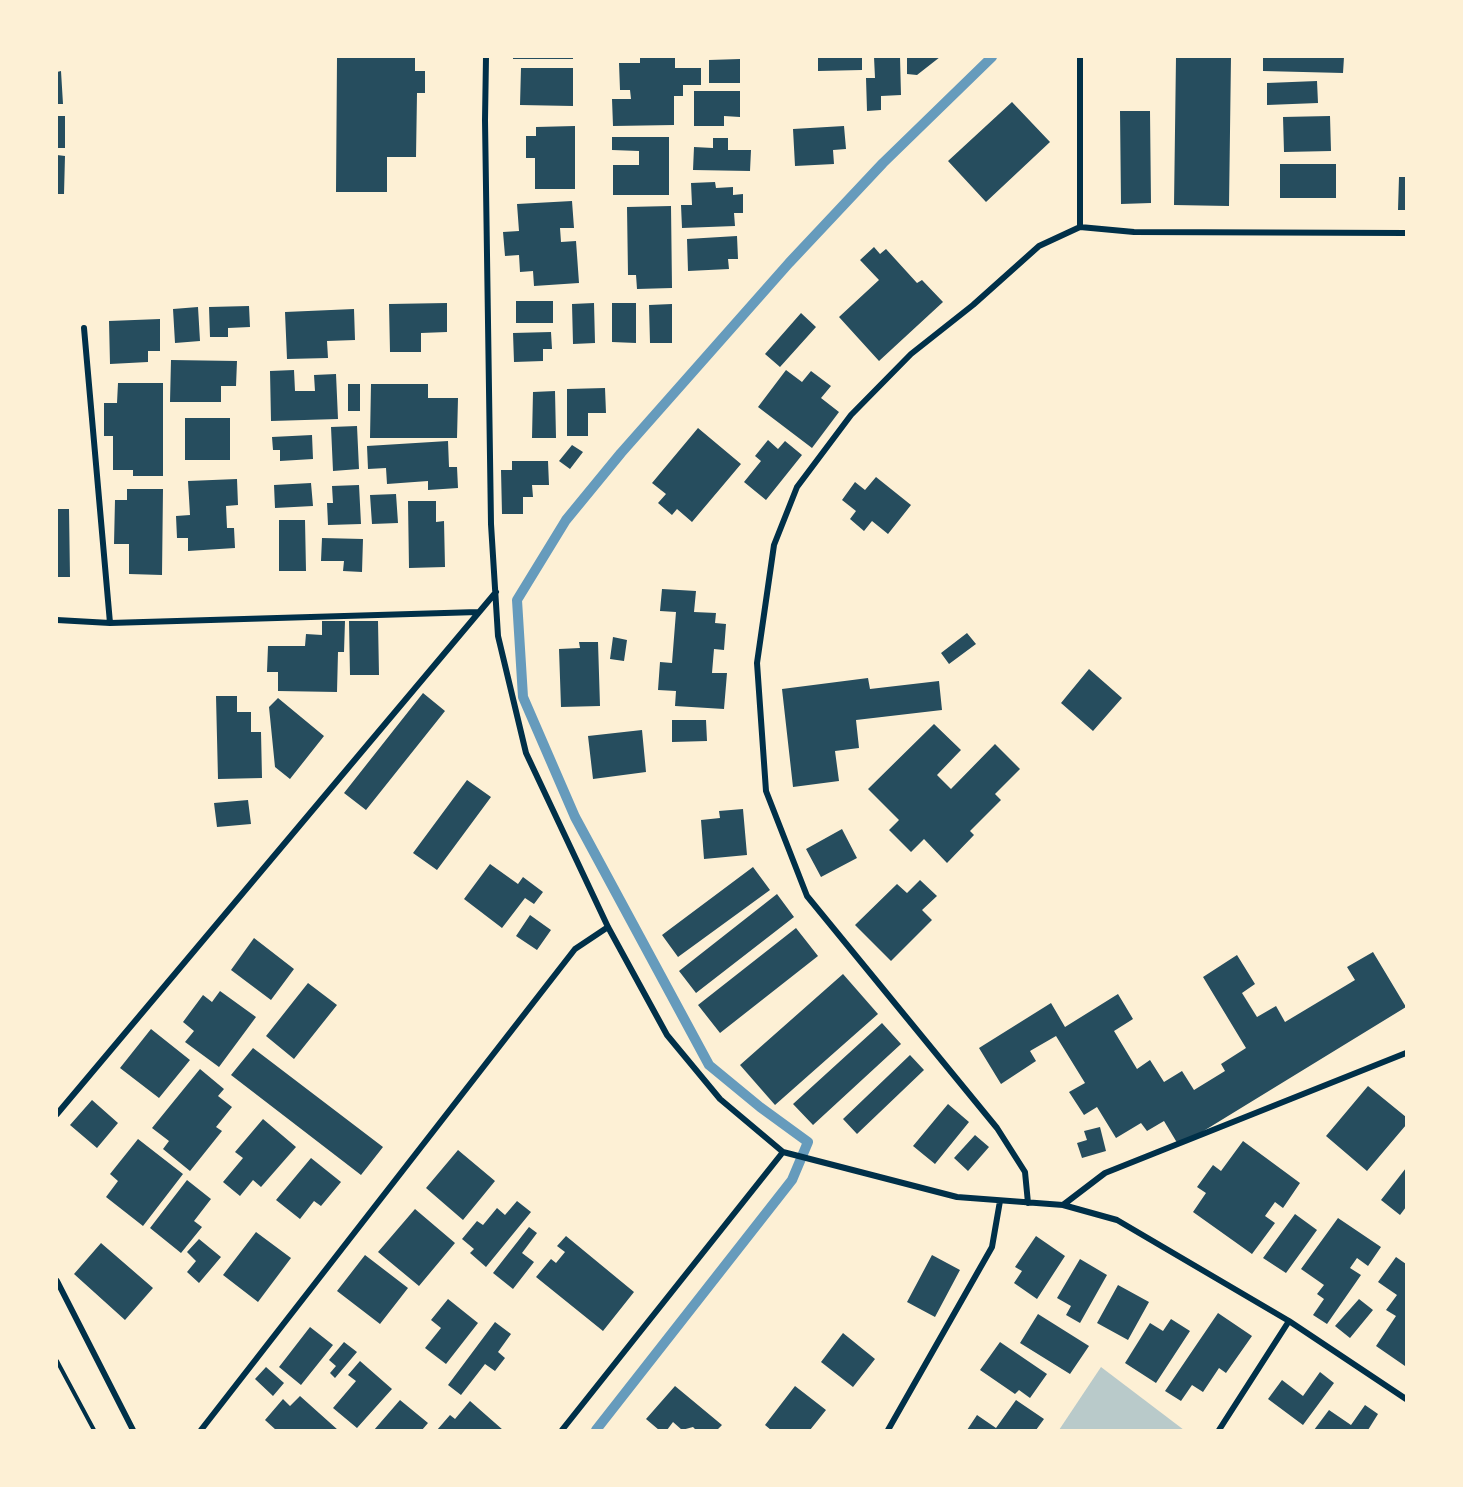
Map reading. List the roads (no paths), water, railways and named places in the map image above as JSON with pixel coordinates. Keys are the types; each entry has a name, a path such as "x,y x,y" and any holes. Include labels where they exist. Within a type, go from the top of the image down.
{"street":[{"path":"486,57 491,524 498,636 526,753 608,927 667,1035 692,1069 734,1112 783,1152 957,1197 1063,1205 1117,1220 1289,1321 1406,1399"},
{"path":"1080,57 1080,227"},
{"path":"1028,1203 1025,1172 997,1128 807,896 766,791 758,663 774,545 797,487 850,415 911,354 974,305 1039,246 1080,227 1134,232 1406,233"},
{"path":"84,328 110,623"},
{"path":"57,1114 496,592"},
{"path":"57,620 110,623 478,612"},
{"path":"201,1430 575,949 608,927"},
{"path":"1063,1205 1104,1173 1406,1053"},
{"path":"562,1430 783,1152"},
{"path":"888,1430 992,1247 1000,1201"},
{"path":"57,1281 133,1430"},
{"path":"1219,1430 1289,1321"}],"waterway":[{"path":"596,1430 792,1180 808,1142 760,1107 709,1065 575,817 523,697 517,600 566,520 621,453 789,263 883,163 992,57"}]}
